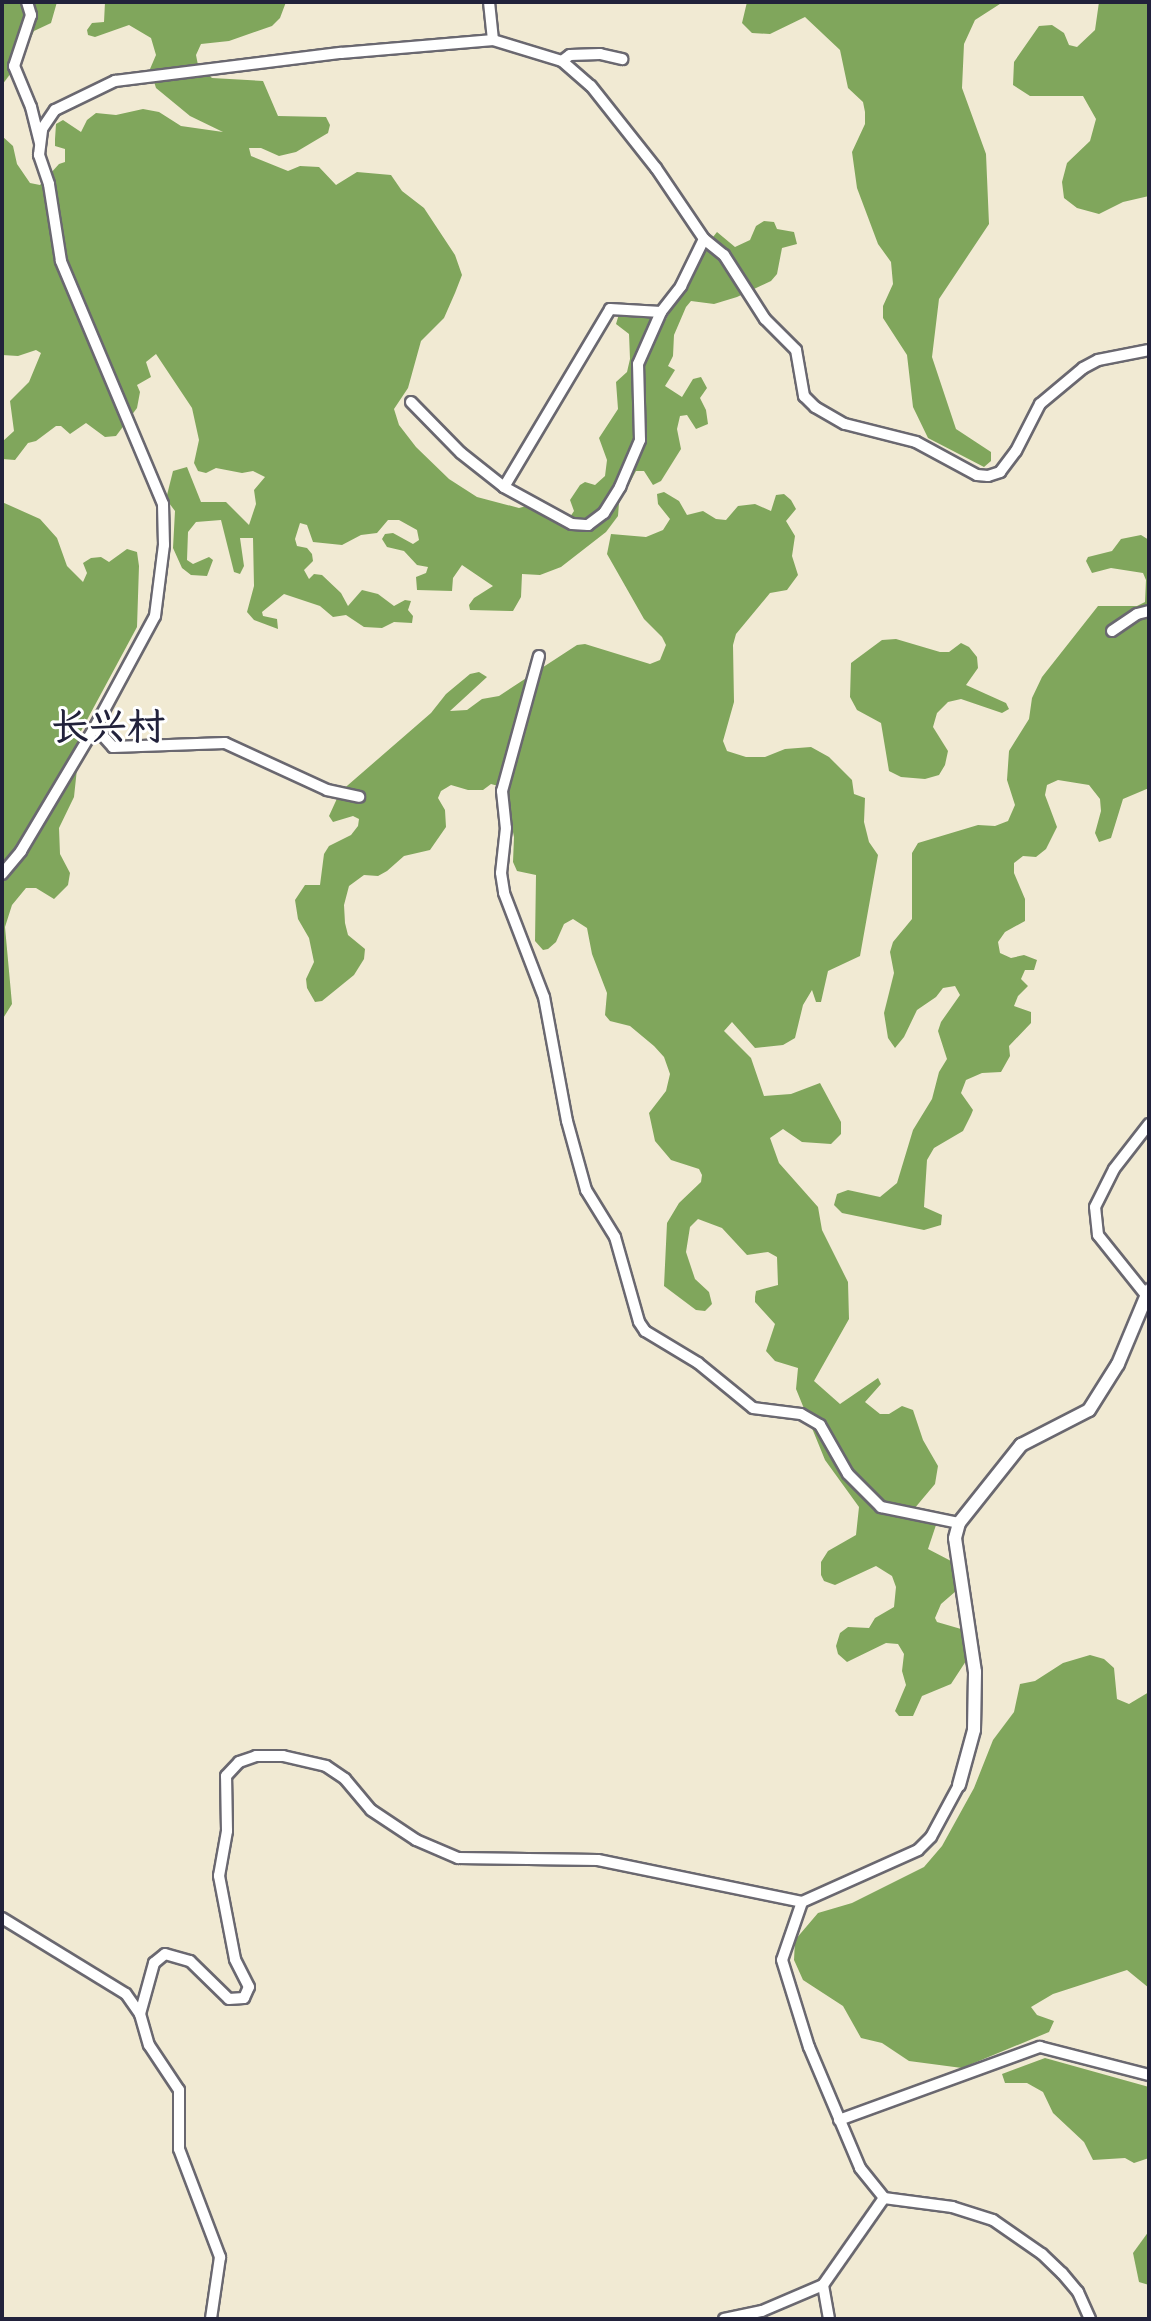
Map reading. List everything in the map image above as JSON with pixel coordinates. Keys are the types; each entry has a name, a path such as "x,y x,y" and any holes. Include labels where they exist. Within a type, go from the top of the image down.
{"street":[{"path":"27,2 31,15 14,66 31,107 41,143"},
{"path":"489,2 493,40"},
{"path":"2,874 21,851 95,727 155,616 164,545 163,504 61,261 49,184 39,155 42,129 55,110 115,81 311,57 493,40 562,61 591,86 656,168 704,239 724,255 765,319 796,350 804,396 815,407 845,424 916,442 977,475 988,476 1000,472 1016,451 1040,404 1083,368 1098,360 1149,350"},
{"path":"562,61 570,55 600,54 622,59"},
{"path":"411,402 461,453 504,487 572,524 588,525 604,513 620,487 640,440 638,364 661,312 681,286 704,239"},
{"path":"504,487 610,309 661,312"},
{"path":"1112,631 1137,614 1149,611"},
{"path":"539,656 502,791 506,828 501,873 504,893 544,997 567,1121 586,1190 615,1237 639,1322 645,1331 698,1363 753,1408 801,1414 820,1425 848,1474 881,1507 959,1523"},
{"path":"95,727 113,747 225,743 327,790 359,797"},
{"path":"140,2014 154,1963 165,1954 190,1961 229,1999 244,1998 249,1987 235,1959 219,1876 227,1831 226,1776 239,1762 256,1756 283,1756 326,1766 345,1779 371,1810 416,1840 458,1858 598,1860 802,1902 918,1850 931,1837 959,1785 974,1730 975,1672 955,1538 959,1523 1021,1445 1089,1410 1118,1364 1148,1292 1098,1235 1095,1207 1114,1169 1149,1124"},
{"path":"802,1902 782,1960 809,2047 860,2168 884,2198 952,2207 993,2220 1042,2254 1062,2273 1078,2292 1090,2319"},
{"path":"2,1918 126,1994 140,2014 149,2045 179,2090 179,2149 220,2257 211,2319"},
{"path":"839,2120 1040,2047 1149,2075"},
{"path":"724,2319 762,2311 823,2285 884,2198"},
{"path":"823,2285 829,2319"}],"green space":[{"path":"2,2 57,2 51,23 34,31 20,61 2,85"},
{"path":"105,2 286,2 280,18 272,26 229,41 201,44 196,55 198,65 212,78 263,81 278,116 326,117 330,125 328,133 296,152 279,156 261,148 249,148 251,156 288,171 300,166 319,167 336,185 357,172 391,175 402,191 424,208 455,255 462,275 455,293 444,318 421,341 408,388 394,409 399,425 416,447 449,479 477,497 519,508 541,502 570,517 574,511 570,500 580,485 585,482 595,485 605,476 607,460 599,438 618,409 616,382 627,372 630,359 629,334 616,324 619,314 666,319 705,247 717,232 735,247 750,240 756,226 764,221 774,222 777,229 794,232 797,244 782,248 777,274 771,281 737,297 714,304 691,301 686,307 674,335 673,356 668,366 675,370 665,386 682,397 693,379 701,377 707,388 700,398 708,424 696,429 687,415 680,416 677,429 681,449 661,481 653,485 644,471 636,471 619,503 618,516 606,532 561,567 540,575 522,574 521,597 513,611 470,610 469,605 474,598 493,586 462,565 453,578 452,591 417,590 416,577 426,573 428,567 417,565 404,551 387,547 382,539 385,534 393,533 413,544 419,540 417,530 399,520 388,520 377,533 361,535 342,545 313,542 307,525 300,523 295,539 297,546 307,548 312,554 313,561 304,570 309,579 314,574 322,575 341,593 348,606 362,590 378,594 394,606 405,600 411,601 408,610 413,616 412,623 394,622 382,628 364,627 346,615 333,617 320,606 284,594 262,612 263,616 277,619 278,629 254,620 247,612 254,586 253,538 240,538 244,566 240,574 234,572 221,520 196,522 188,532 187,560 193,564 209,557 213,560 207,576 191,575 182,568 173,548 175,511 166,499 173,471 187,467 201,502 226,502 249,525 256,504 254,490 265,477 253,471 242,473 216,468 206,473 198,471 194,463 199,440 192,408 156,354 146,362 151,377 137,385 140,392 137,408 116,436 105,437 86,423 70,434 61,426 56,426 36,441 28,443 15,460 2,459 2,442 14,431 10,401 29,382 41,353 36,350 18,356 2,355 2,136 13,146 17,164 30,183 40,185 59,164 65,162 65,149 55,146 56,124 63,120 81,132 87,120 96,113 116,115 143,109 159,112 181,126 223,132 190,116 156,88 150,69 156,55 151,38 129,25 95,37 88,35 87,30 92,23 104,22"},
{"path":"747,2 1003,2 975,20 964,44 962,88 986,154 989,224 939,299 932,357 956,429 991,452 991,461 984,467 928,438 913,407 907,355 883,318 883,306 893,284 891,262 878,244 857,188 852,152 865,124 863,102 848,88 840,50 805,17 770,34 752,33 742,23"},
{"path":"1099,2 1149,2 1149,196 1123,202 1099,214 1077,208 1064,198 1062,182 1067,163 1090,141 1096,119 1083,96 1030,96 1013,85 1014,62 1039,26 1052,25 1064,33 1069,45 1077,47 1095,30"},
{"path":"664,492 679,501 687,515 703,511 716,519 726,520 738,506 755,504 771,511 776,495 784,494 791,500 796,509 786,521 795,536 792,556 798,575 787,590 770,593 736,634 733,645 734,702 723,741 727,751 746,757 765,757 785,749 811,747 829,757 852,780 854,794 865,798 864,822 869,842 878,855 860,956 828,971 821,1002 816,1002 812,990 803,1005 795,1038 783,1045 755,1048 732,1022 724,1031 751,1058 764,1096 791,1094 820,1083 841,1122 841,1134 831,1144 802,1142 783,1129 770,1138 779,1163 818,1207 822,1230 848,1282 849,1319 814,1381 840,1404 878,1378 881,1384 865,1402 880,1414 889,1414 902,1406 913,1410 923,1440 938,1466 935,1484 914,1509 913,1520 936,1525 928,1549 951,1561 956,1591 941,1604 935,1618 937,1622 961,1629 966,1661 951,1684 922,1696 913,1716 899,1716 895,1711 906,1685 902,1671 904,1654 898,1644 886,1643 847,1662 838,1654 836,1646 840,1633 848,1627 869,1628 875,1618 894,1607 896,1587 892,1576 876,1566 835,1585 824,1581 821,1575 821,1562 828,1551 856,1535 859,1507 825,1460 796,1389 798,1368 775,1361 766,1351 775,1324 755,1302 755,1297 756,1291 778,1285 777,1257 768,1252 747,1255 722,1228 698,1219 690,1227 686,1252 695,1279 709,1292 712,1304 705,1311 696,1310 664,1286 667,1223 679,1203 701,1182 702,1175 699,1169 671,1160 655,1141 649,1113 666,1091 670,1074 664,1057 654,1046 630,1026 610,1021 605,1015 607,993 592,954 587,928 573,919 564,924 556,942 548,949 543,950 535,941 536,875 517,871 513,862 514,837 507,802 509,789 491,784 483,790 468,790 451,785 441,791 438,798 445,810 446,827 430,850 404,856 378,876 364,875 349,886 344,905 348,935 365,949 364,959 354,975 322,1001 315,1002 307,988 306,979 314,962 309,938 298,919 295,900 305,885 320,885 324,854 329,846 351,835 358,826 359,819 353,816 333,822 329,816 340,792 431,713 446,694 470,674 479,672 487,677 450,711 467,710 482,699 499,696 577,645 585,644 650,664 660,660 666,645 662,637 644,619 607,554 611,534 646,537 663,530 670,519 658,504 657,494"},
{"path":"2,502 40,519 57,538 67,566 83,582 87,573 83,563 91,558 101,557 109,562 127,549 137,552 139,566 137,627 81,731 74,797 59,828 60,854 70,873 68,885 54,899 36,888 26,888 12,905 5,927 12,1004 2,1020"},
{"path":"1141,535 1149,540 1149,788 1123,799 1111,838 1099,842 1095,833 1101,811 1100,799 1089,785 1058,780 1047,785 1045,795 1057,827 1046,849 1036,857 1023,856 1014,863 1014,873 1025,899 1025,921 1005,932 998,942 1000,953 1011,958 1024,955 1037,960 1034,970 1025,970 1021,979 1028,986 1018,996 1014,1006 1031,1012 1031,1023 1009,1046 1010,1056 1001,1072 982,1073 966,1080 961,1093 973,1110 971,1115 963,1131 934,1148 927,1160 924,1207 942,1215 941,1225 924,1230 842,1213 834,1205 837,1194 848,1190 880,1197 897,1183 913,1130 932,1099 939,1072 947,1059 938,1031 941,1022 960,995 955,986 943,988 917,1010 895,1048 888,1038 884,1013 894,973 890,952 893,942 912,919 912,853 918,843 978,825 995,826 1008,821 1015,805 1007,780 1009,751 1029,719 1032,698 1042,677 1098,606 1137,606 1145,602 1146,580 1143,573 1111,568 1092,573 1086,561 1088,557 1112,551 1121,539"},
{"path":"896,639 940,652 949,652 961,643 969,647 977,657 978,668 966,685 1006,703 1009,709 1002,713 961,699 948,702 937,713 933,727 948,751 945,765 939,775 925,779 901,777 889,771 881,723 857,710 850,697 851,663 882,640"},
{"path":"1090,1655 1104,1659 1114,1668 1117,1699 1129,1704 1149,1692 1149,1988 1127,1970 1053,1994 1031,2007 1037,2015 1054,2021 1049,2032 962,2068 909,2061 882,2043 861,2038 843,2006 803,1980 794,1960 795,1940 818,1913 852,1903 924,1867 942,1846 974,1788 993,1740 1014,1712 1020,1684 1035,1681 1063,1663"},
{"path":"1045,2058 1149,2087 1149,2158 1134,2163 1125,2158 1093,2160 1084,2142 1053,2113 1043,2092 1027,2083 1005,2083 1002,2074"},
{"path":"1149,2231 1149,2285 1139,2282 1133,2253"}],"district":[{"name":"长兴村","path":"108,731"}]}
